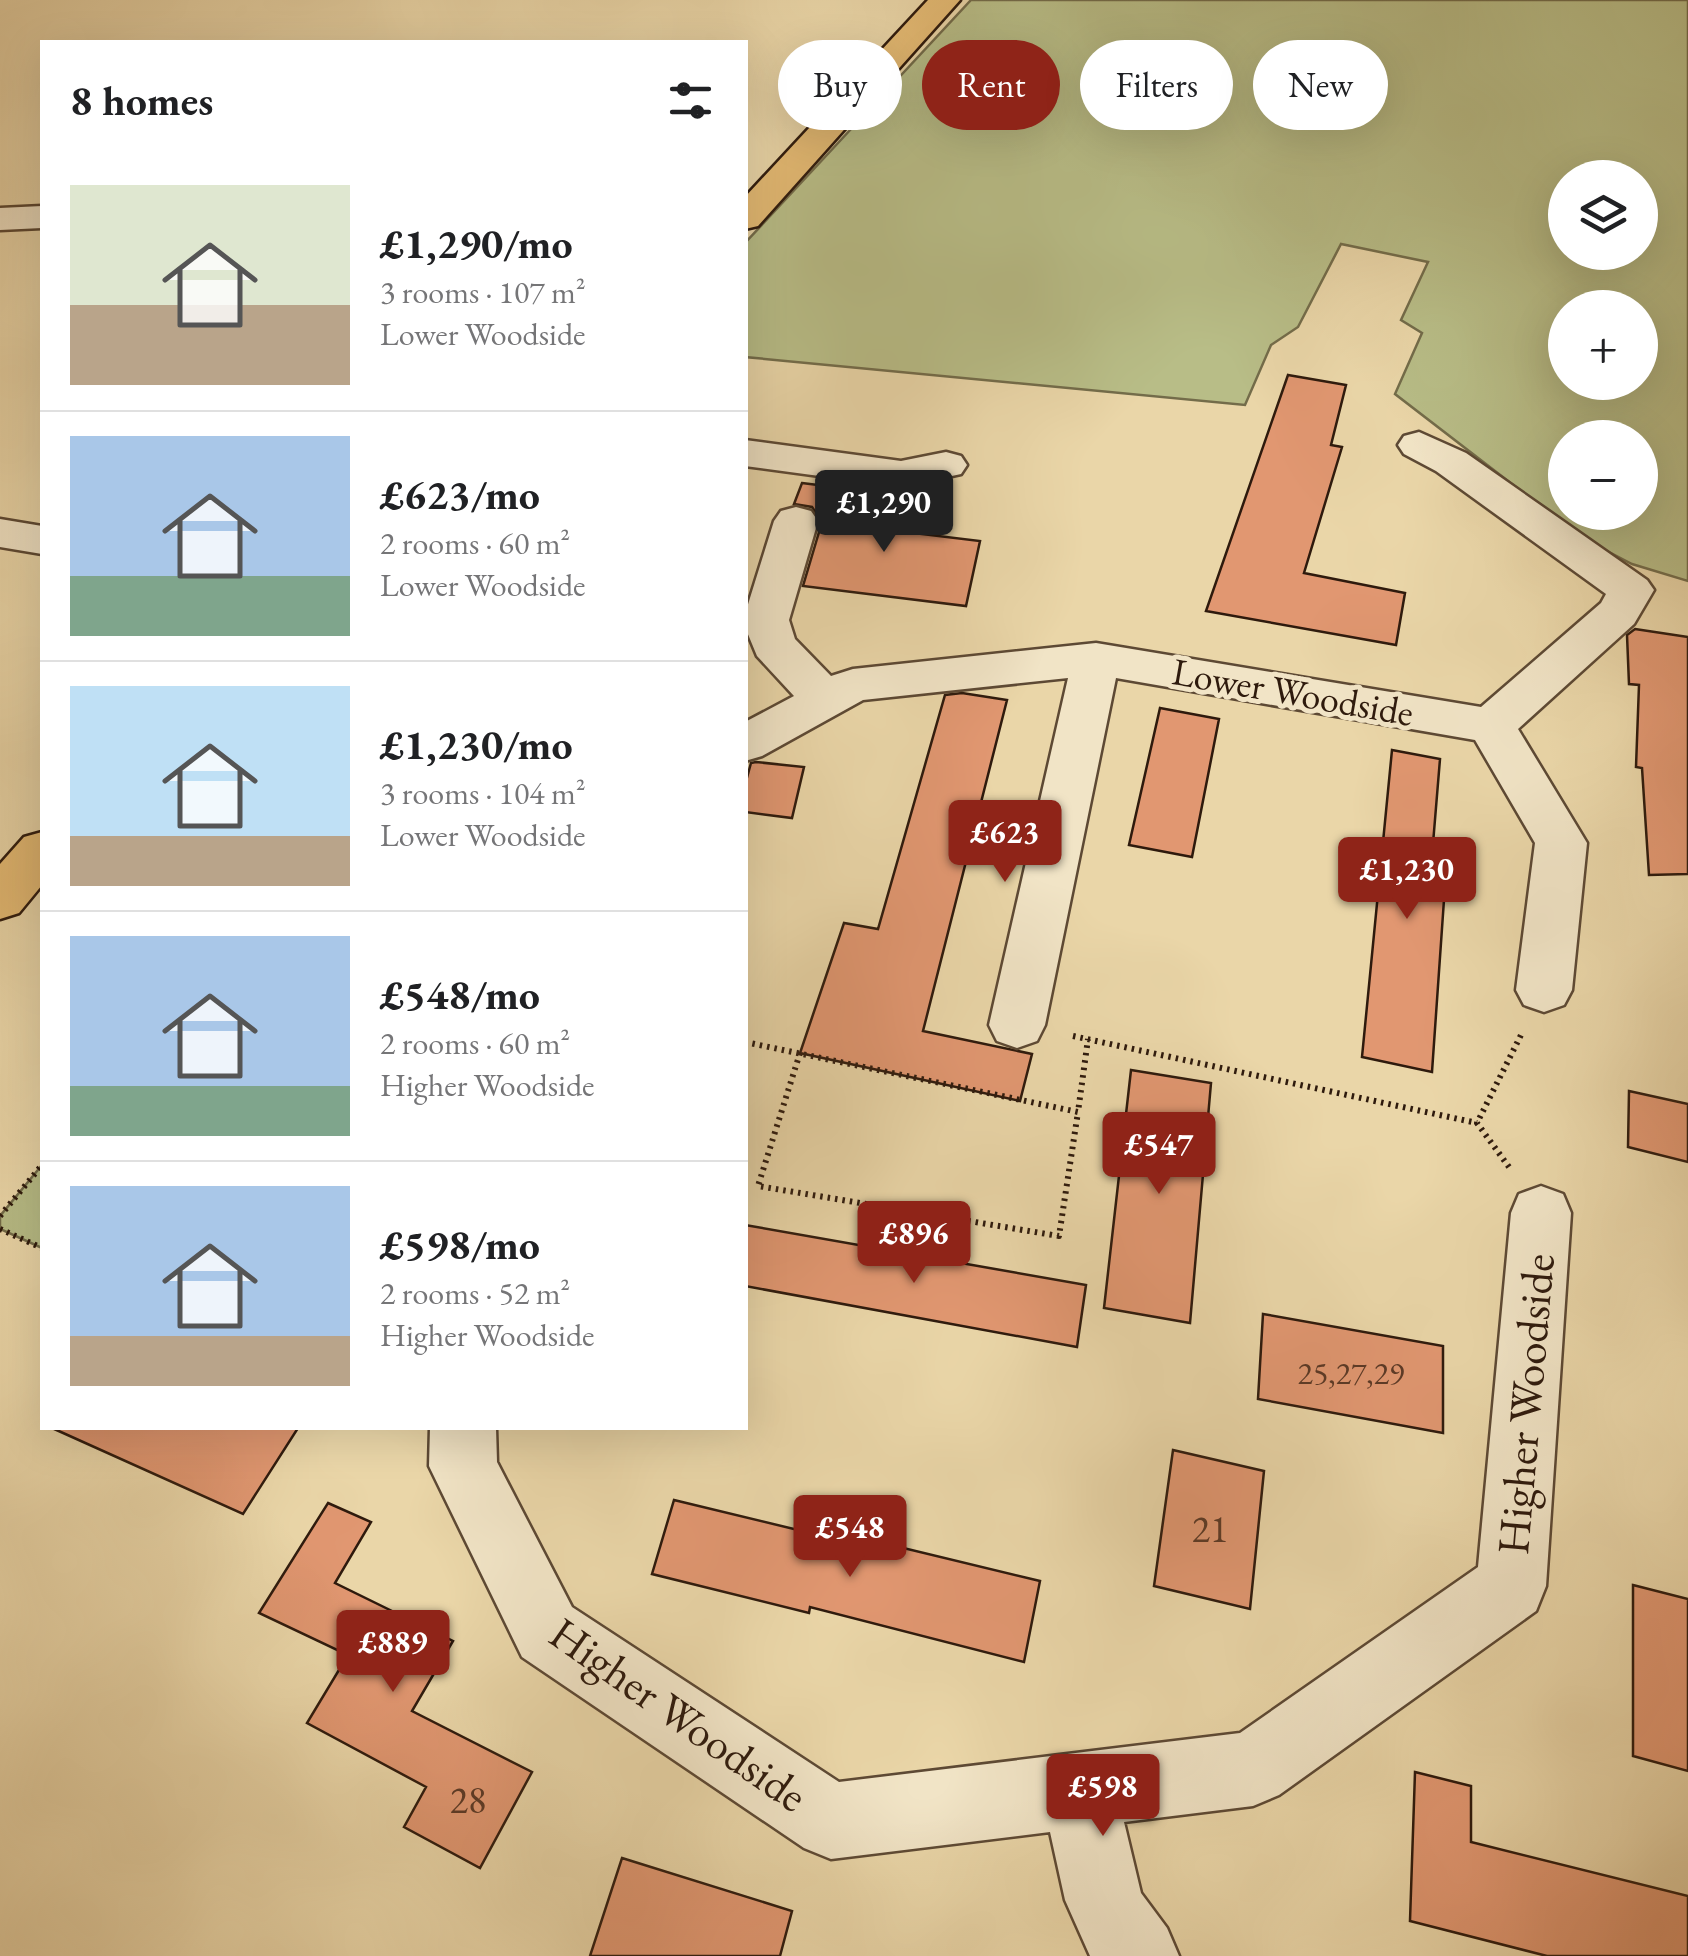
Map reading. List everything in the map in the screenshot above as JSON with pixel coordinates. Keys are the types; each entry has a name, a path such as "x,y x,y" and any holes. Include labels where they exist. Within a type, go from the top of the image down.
{"main road":[{"path":"748,215 945,0"},
{"path":"0,899 40,853"}],"street":[{"path":"0,219 40,216"},
{"path":"1419,445 1451,462 1631,590 1618,614 1491,726 1561,843 1544,990"},
{"path":"748,453 901,474 946,464"},
{"path":"796,521 766,620 774,645 826,700"},
{"path":"0,533 40,540"},
{"path":"1017,1024 1096,659"},
{"name":"Lower Woodside","path":"748,742 853,685 1096,659 1491,726"},
{"name":"Higher Woodside","path":"463,1430 463,1466 547,1632 831,1821 1252,1769 1511,1586 1541,1212"},
{"path":"1081,1790 1096,1879 1125,1943 1139,1956"}],"path":[{"path":"1477,1123 1544,990"},
{"path":"1017,1024 1477,1123 1541,1212"},
{"path":"800,1053 758,1186 1059,1236 1088,1039"},
{"path":"748,1043 1078,1112"},
{"path":"0,1216 40,1167"},
{"path":"0,1229 40,1247"}],"green space":[{"path":"971,0 1688,0 1688,581 1632,564 1572,530 1658,530 1658,420 1548,420 1548,512 1395,394 1422,333 1401,320 1428,262 1341,244 1298,327 1271,345 1245,405 748,357 748,240 850,130 902,130 902,74 922,53 922,130 1060,130 1060,40 934,40"},
{"path":"40,1167 40,1247 0,1229 0,1216"}],"building":[{"path":"1288,375 1346,385 1331,445 1342,447 1304,573 1405,593 1396,645 1206,611"},
{"path":"802,483 858,490 847,525 980,541 966,606 803,586 822,522 812,507 794,504"},
{"path":"1635,629 1688,637 1688,874 1649,875 1642,768 1636,767 1639,685 1629,684 1627,635"},
{"path":"962,693 1007,700 923,1031 1032,1054 1020,1101 800,1053 844,923 878,929 945,695"},
{"path":"1160,708 1219,719 1192,857 1129,845"},
{"path":"1392,750 1440,759 1431,868 1446,871 1432,1072 1362,1057"},
{"path":"751,763 804,767 792,818 748,812"},
{"path":"1131,1070 1211,1083 1190,1323 1104,1308"},
{"path":"1629,1091 1688,1104 1688,1162 1628,1147"},
{"path":"748,1226 1086,1285 1077,1347 748,1287"},
{"path":"1263,1314 1443,1346 1443,1433 1258,1399"},
{"path":"56,1430 297,1430 243,1514"},
{"path":"1173,1450 1264,1471 1250,1609 1154,1586"},
{"path":"674,1500 856,1544 858,1537 1040,1581 1024,1662 810,1607 809,1613 652,1574"},
{"path":"328,1503 371,1522 335,1583 453,1641 412,1711 532,1772 480,1868 404,1827 426,1787 307,1723 348,1655 259,1613"},
{"path":"1633,1585 1688,1599 1688,1771 1633,1756"},
{"path":"1415,1772 1471,1786 1471,1842 1688,1896 1688,1956 1547,1956 1410,1921"},
{"path":"622,1858 792,1911 780,1956 590,1956"}]}
